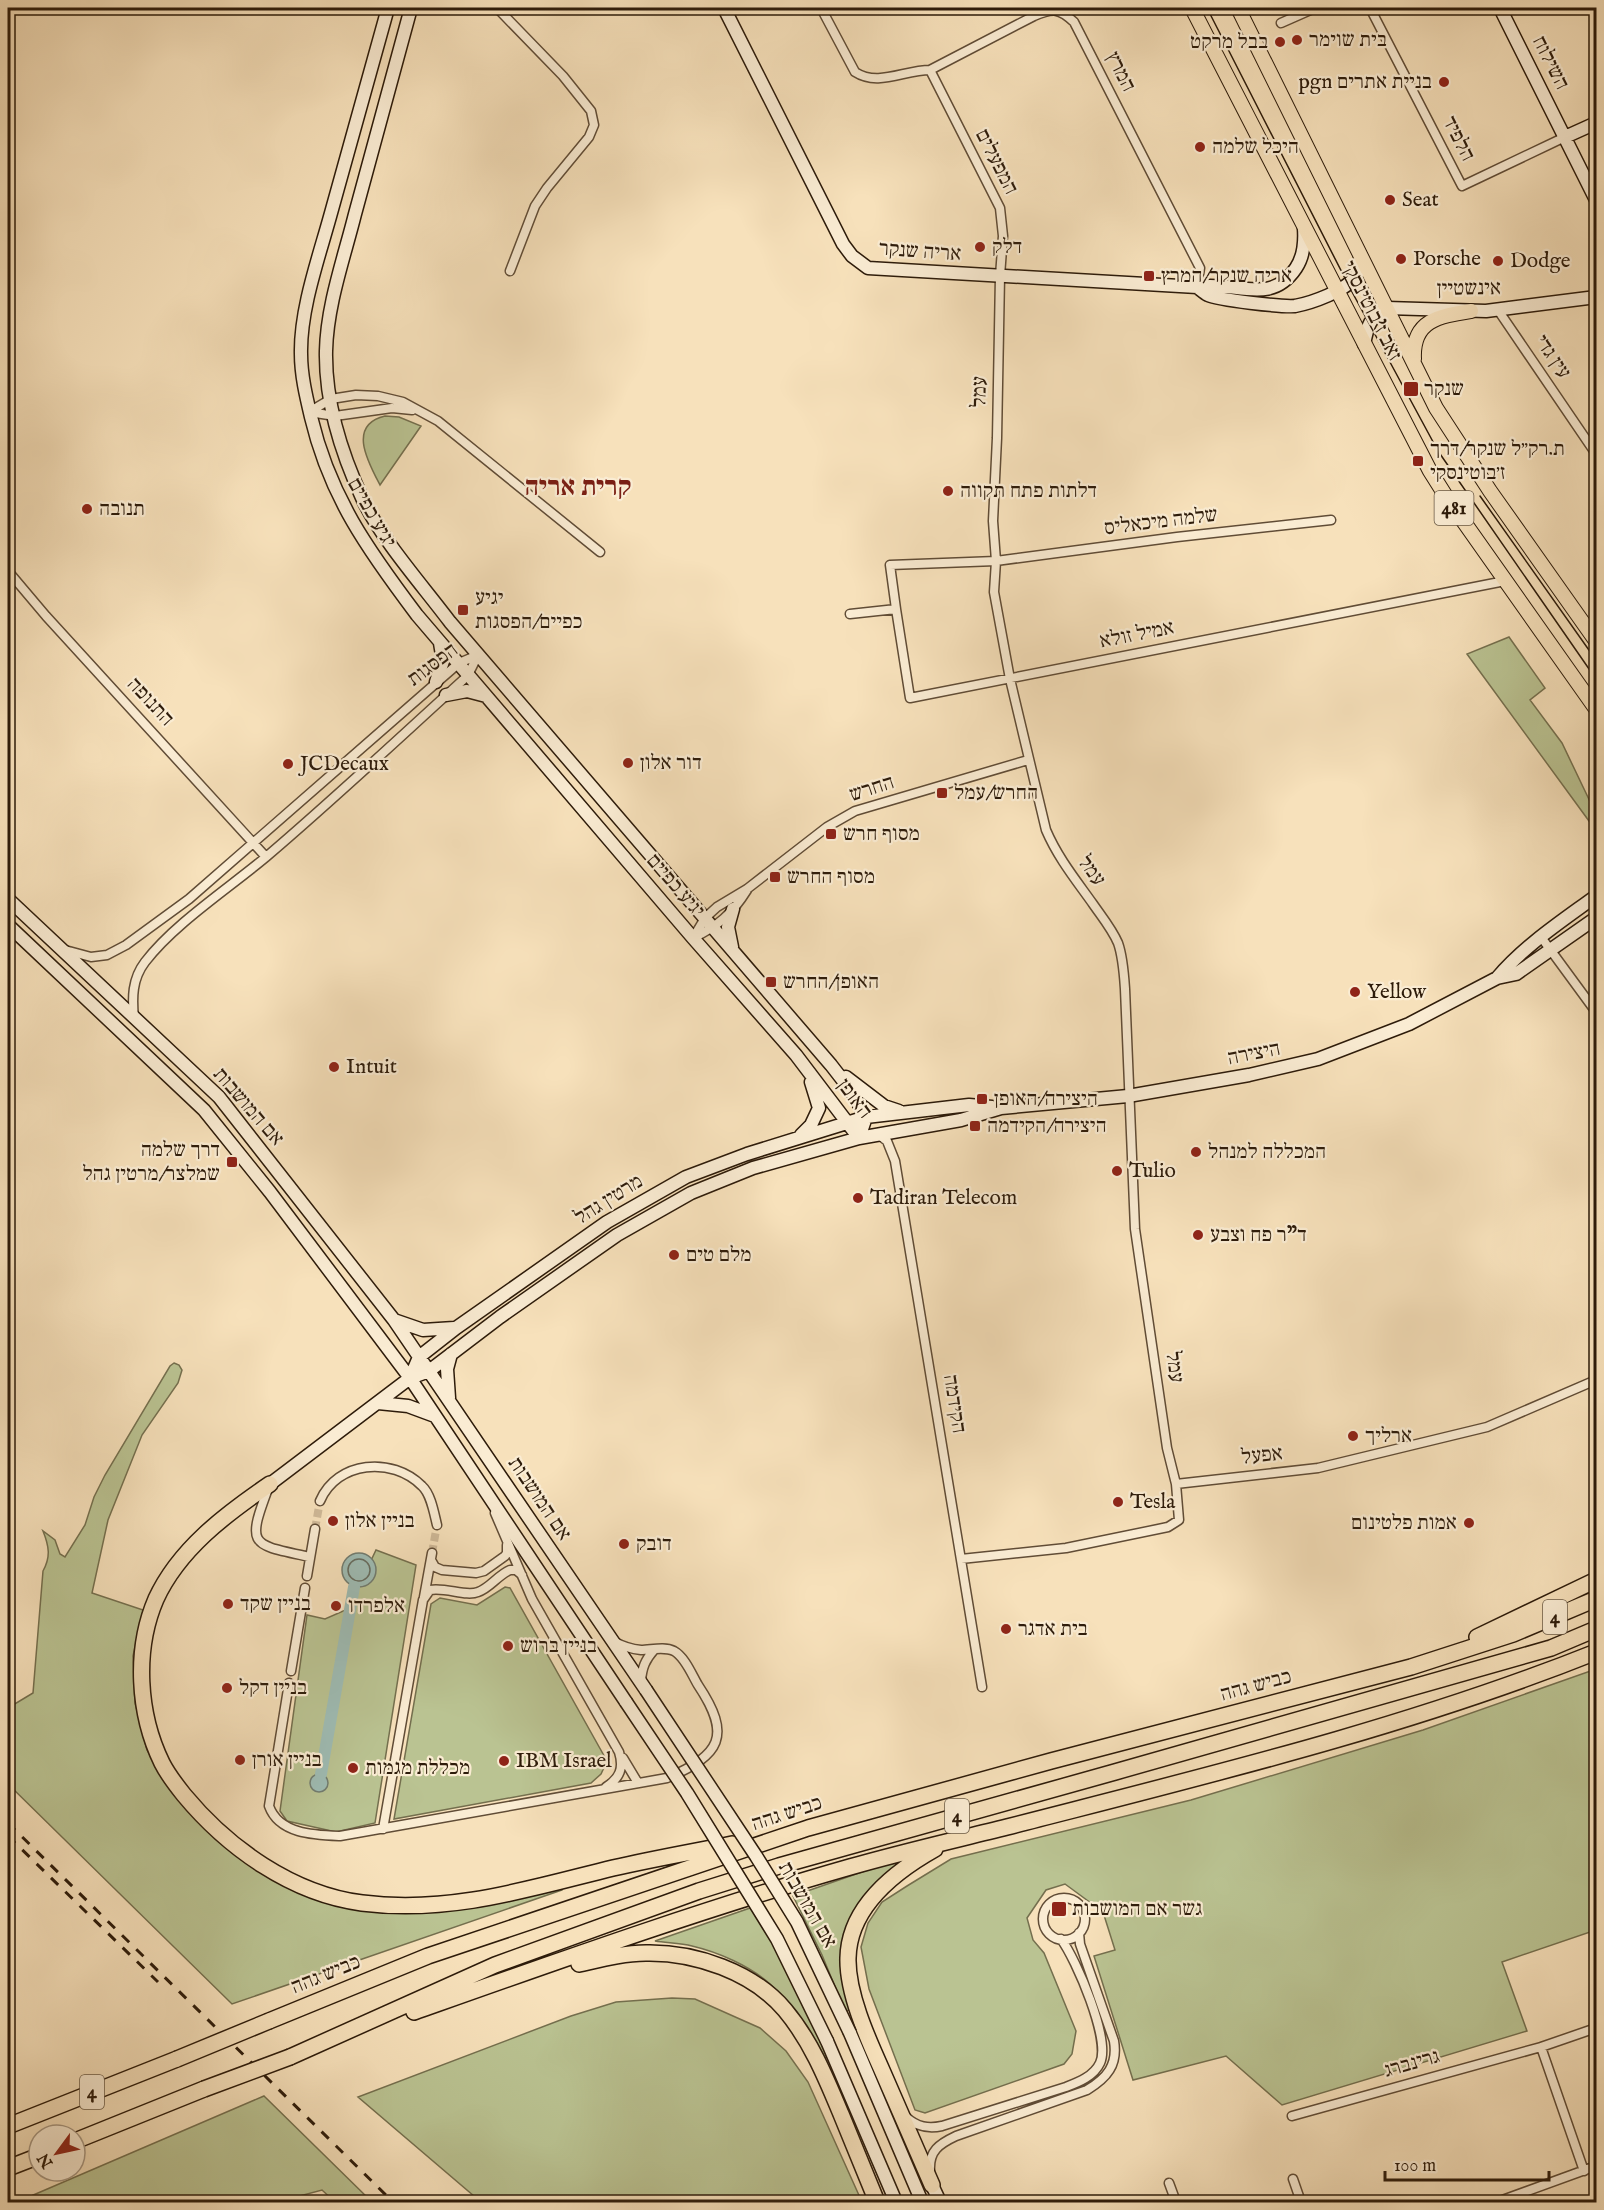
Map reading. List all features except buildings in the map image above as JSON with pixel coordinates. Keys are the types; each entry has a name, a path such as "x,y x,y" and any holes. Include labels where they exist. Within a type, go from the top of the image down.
{"highway":[{"path":"270,1484 212,1527 168,1577 156,1601 142,1654 145,1717 163,1766 197,1810 219,1833 248,1856 317,1893 358,1903 400,1907 438,1906 487,1898 627,1865 808,1828"},
{"path":"1397,1671 1490,1631 1596,1580"},
{"name":"כביש גהה","path":"8,2126 428,1956 808,1828 1051,1761 1397,1671 1513,1634 1596,1599"},
{"name":"כביש גהה","path":"87,2136 331,2040 495,1965 699,1891 779,1866 1551,1648 1596,1629"},
{"path":"331,2040 746,1899 851,1866 1238,1767 1376,1728 1476,1696 1596,1652"},
{"path":"932,2185 858,2009 848,1959 850,1941 864,1908 874,1895 923,1856 951,1841"},
{"path":"500,1982 615,1956 646,1953 673,1954 694,1959 718,1965 738,1975 777,2002 805,2038 828,2083 877,2202"},
{"path":"8,2168 27,2161"}],"main road":[{"name":"זאב ז'בוטינסקי","path":"1192,8 1430,471 1596,709"},
{"name":"זאב ז'בוטינסקי","path":"1238,8 1436,408 1463,451 1596,641"},
{"path":"1414,364 1413,346 1420,332 1430,321 1441,315 1471,311"}],"street":[{"name":"יגיע כפיים","path":"388,8 316,264 303,324 302,371 309,412 322,457 345,511 374,558 417,615 693,938"},
{"name":"יגיע כפיים","path":"411,8 340,271 327,332 326,368 334,416 344,451 364,502 392,545 443,614 714,928"},
{"path":"497,8 564,76 591,111 594,125 589,137 535,206 510,271"},
{"name":"אריה שנקר","path":"724,8 838,235 852,256 868,268 1197,287 1209,285 1263,290 1275,288 1291,274 1298,264 1304,251 1303,226"},
{"name":"המרץ","path":"821,8 855,72 864,78 875,80 918,70 930,70 1050,9 1063,12 1074,22 1200,268 1197,287"},
{"path":"1281,23 1315,8"},
{"name":"הלפיד","path":"1370,8 1462,186 1565,137"},
{"name":"השילוח","path":"1500,8 1596,200"},
{"name":"המפעלים","path":"930,70 1000,208 1003,236 1000,276"},
{"path":"1565,137 1596,123"},
{"name":"אריה שנקר","path":"1197,287 1209,296 1259,304 1293,306 1313,302 1348,284 1358,274 1361,264 1360,254"},
{"name":"עמל","path":"1000,276 998,438 993,520 996,561 994,592 1010,678 1046,830 1053,848 1111,930 1118,945 1125,988 1135,1229 1167,1448 1176,1484"},
{"name":"אינשטיין","path":"1387,308 1498,310 1596,297"},
{"path":"1364,344 1369,323 1374,316 1387,308"},
{"name":"עין גדי","path":"1498,310 1596,454"},
{"path":"309,412 331,399 356,395 378,396 403,402 438,421 600,552"},
{"path":"309,412 334,416 392,408 421,411"},
{"name":"שלמה מיכאליס","path":"896,609 890,565 996,561 1177,537 1331,520"},
{"name":"התנופה","path":"8,571 46,616 266,857"},
{"name":"אמיל זולא","path":"896,609 910,698 1505,581"},
{"path":"850,614 896,609"},
{"path":"436,682 443,661 438,639"},
{"name":"הפסגות","path":"61,949 91,957 107,955 126,945 189,899 459,663 478,655"},
{"name":"הפסגות","path":"134,1019 132,994 136,978 144,962 171,934 266,857 468,675 478,655"},
{"path":"446,695 467,691 487,696"},
{"name":"החרש","path":"693,938 705,918 725,901 747,889 827,827 855,811 1028,760"},
{"name":"החרש","path":"693,938 714,928 733,909 747,889"},
{"name":"היצירה","path":"1497,978 1510,963 1540,937 1596,896"},
{"name":"אם המושבות","path":"8,899 219,1097 394,1320 643,1686 797,1922 850,2033 922,2202"},
{"path":"733,909 728,931 734,951"},
{"name":"היצירה","path":"859,1138 961,1119 1001,1108 1128,1096 1260,1073 1318,1059 1409,1024 1497,978 1516,974 1596,918"},
{"name":"אם המושבות","path":"8,925 204,1110 300,1229 410,1378 687,1793 777,1938 828,2041 896,2202"},
{"name":"האופן","path":"714,928 852,1092 866,1117 859,1138"},
{"path":"1540,937 1596,1012"},
{"name":"האופן","path":"693,938 796,1055 859,1138"},
{"path":"795,1139 811,1125 819,1108 811,1082 796,1055"},
{"path":"831,1065 884,1107 903,1112"},
{"name":"היצירה","path":"866,1117 969,1105 1001,1108"},
{"name":"מרטין גהל","path":"410,1378 419,1358 456,1328 607,1222 686,1177 747,1154 866,1117"},
{"name":"הקידמה","path":"878,1134 887,1141 895,1161 982,1687"},
{"name":"מרטין גהל","path":"270,1484 410,1378 429,1371 500,1317 617,1235 691,1193 753,1168 859,1138"},
{"path":"394,1320 423,1330 456,1328"},
{"path":"449,1402 447,1369 451,1354"},
{"name":"אפעל","path":"1176,1484 1318,1468 1487,1427 1596,1380"},
{"path":"378,1403 408,1406 436,1416"},
{"path":"320,1501 324,1490 341,1476 357,1467 374,1466 404,1473 424,1487 437,1525"},
{"path":"270,1484 255,1529 256,1539 265,1547 310,1557"},
{"path":"961,1559 1065,1548 1168,1527 1179,1520 1176,1484"},
{"path":"484,1488 532,1599 638,1783"},
{"path":"307,1576 315,1528"},
{"path":"383,1829 431,1556 435,1567 442,1570 480,1572 507,1553 506,1539"},
{"path":"423,1600 430,1590 441,1588 471,1594 479,1592 510,1570 516,1570 522,1575"},
{"path":"291,1671 305,1588"},
{"path":"289,1683 269,1806 272,1815 280,1824 291,1829 322,1836 340,1836 667,1778 687,1769 713,1749 718,1732 712,1706 681,1658 674,1651 628,1649 612,1641"},
{"path":"643,1686 642,1668 654,1650"},
{"path":"603,1789 615,1780 621,1771 619,1752"},
{"path":"939,2202 932,2185 929,2163 931,2154 941,2144 956,2136 1087,2090 1104,2079 1110,2072 1116,2052 1080,1944 1079,1933 1085,1921 1082,1909 1073,1900 1060,1898 1054,1900 1045,1910 1044,1922 1050,1934 1061,1939 1068,1939 1079,1933"},
{"path":"896,2103 913,2123 930,2128 1066,2087 1081,2081 1096,2069 1103,2054 1099,2028 1074,1959 1061,1939"},
{"name":"גרינברג","path":"1292,2116 1541,2047 1596,2028"},
{"path":"1541,2047 1584,2171"},
{"path":"1497,2202 1596,2166"},
{"path":"1293,2179 1301,2202"},
{"path":"1169,2183 1176,2202"}],"green space":[{"path":"385,416 399,417 421,426 380,485 366,455 364,436 367,427 373,421"},
{"path":"1509,637 1545,688 1530,700 1562,743 1596,814 1589,821 1467,654"},
{"path":"174,1363 182,1370 178,1383 142,1435 108,1520 92,1593 143,1610 133,1656 135,1703 147,1750 165,1781 200,1824 232,1853 264,1872 410,1912 440,1912 561,1884 562,1890 232,2004 8,1784 8,1708 33,1693 43,1571 48,1556 43,1531 55,1540 60,1554 65,1557 85,1525 94,1497 105,1475 170,1366"},
{"path":"376,1550 416,1565 375,1823 336,1832 287,1821 280,1811 307,1615 325,1619 348,1609"},
{"path":"505,1587 510,1588 607,1761 601,1774 591,1783 394,1819 431,1604 440,1598 477,1605"},
{"path":"1596,1669 1596,1930 1502,1962 1527,2031 1282,2105 1226,2056 1133,2080 1094,1956 1115,1950 1103,1912 1065,1884 1046,1890 1027,1918 1033,1940 1044,1953 1076,2031 1072,2054 1064,2064 925,2113 915,2110 869,1989 861,1947 868,1923 882,1902 951,1859 1191,1800 1423,1730"},
{"path":"899,1859 900,1868 853,1914 856,2009 845,2011 822,1955 793,1896"},
{"path":"753,1907 830,2058 819,2057 784,2000 770,1984 753,1971 723,1956 702,1949 655,1941"},
{"path":"672,1998 695,1999 760,2028 786,2051 808,2082 862,2202 481,2202 358,2097 571,2016 616,2002"},
{"path":"264,2096 372,2202 335,2202 322,2190 277,2202 17,2202 61,2183 87,2183 87,2172"}],"water":[{"path":"359,1553 371,1558 376,1570 371,1582 359,1587 347,1582 342,1570 347,1558"},
{"path":"315,1774 323,1774 328,1779 326,1790 315,1792 310,1787 310,1779"}],"waterway":[{"path":"321,1774 354,1587"}],"tunnel":[{"path":"315,1529 320,1501"},
{"path":"432,1553 437,1525"}],"tram line":[{"path":"1207,8 1351,290 1438,451 1596,679"},
{"path":"1480,496 1596,660"}],"railway":[{"path":"8,1823 393,2202"},
{"path":"8,1836 158,1982"}],"place":[{"name":"בית שוימר","path":"1297,40"},
{"name":"בבל מרקט","path":"1280,42"},
{"name":"pgn בניית אתרים","path":"1444,82"},
{"name":"היכל שלמה","path":"1200,147"},
{"name":"Seat","path":"1390,200"},
{"name":"דלק","path":"980,247"},
{"name":"Porsche","path":"1401,259"},
{"name":"Dodge","path":"1498,261"},
{"name":"אריה שנקר/המרץ","path":"1149,276"},
{"name":"שנקר","path":"1411,389"},
{"name":"ת.רק״ל שנקר/דרך ז׳בוטינסקי","path":"1418,461"},
{"name":"דלתות פתח תקווה","path":"948,491"},
{"name":"תנובה","path":"87,509"},
{"name":"יגיע כפיים/הפסגות","path":"463,610"},
{"name":"דור אלון","path":"628,763"},
{"name":"JCDecaux","path":"288,764"},
{"name":"החרש/עמל","path":"942,793"},
{"name":"מסוף חרש","path":"831,834"},
{"name":"מסוף החרש","path":"775,877"},
{"name":"האופן/החרש","path":"771,982"},
{"name":"Yellow","path":"1355,992"},
{"name":"Intuit","path":"334,1067"},
{"name":"היצירה/האופן","path":"982,1099"},
{"name":"היצירה/הקידמה","path":"975,1126"},
{"name":"המכללה למנהל","path":"1196,1152"},
{"name":"דרך שלמה שמלצר/מרטין גהל","path":"232,1162"},
{"name":"Tulio","path":"1117,1171"},
{"name":"Tadiran Telecom","path":"858,1198"},
{"name":"ד\"ר פח וצבע","path":"1198,1235"},
{"name":"מלם טים","path":"674,1255"},
{"name":"ארליך","path":"1353,1436"},
{"name":"Tesla","path":"1118,1502"},
{"name":"בניין אלון","path":"333,1521"},
{"name":"אמות פלטינום","path":"1469,1523"},
{"name":"דובק","path":"624,1544"},
{"name":"בניין שקד","path":"228,1604"},
{"name":"אלפרדו","path":"336,1606"},
{"name":"בית אדגר","path":"1006,1629"},
{"name":"בניין ברוש","path":"508,1646"},
{"name":"בניין דקל","path":"227,1688"},
{"name":"בניין אורן","path":"240,1760"},
{"name":"IBM Israel","path":"504,1761"},
{"name":"מכללת מגמות","path":"353,1768"},
{"name":"גשר אם המושבות","path":"1059,1909"}],"district":[{"name":"קרית אריה","path":"578,488"}]}
